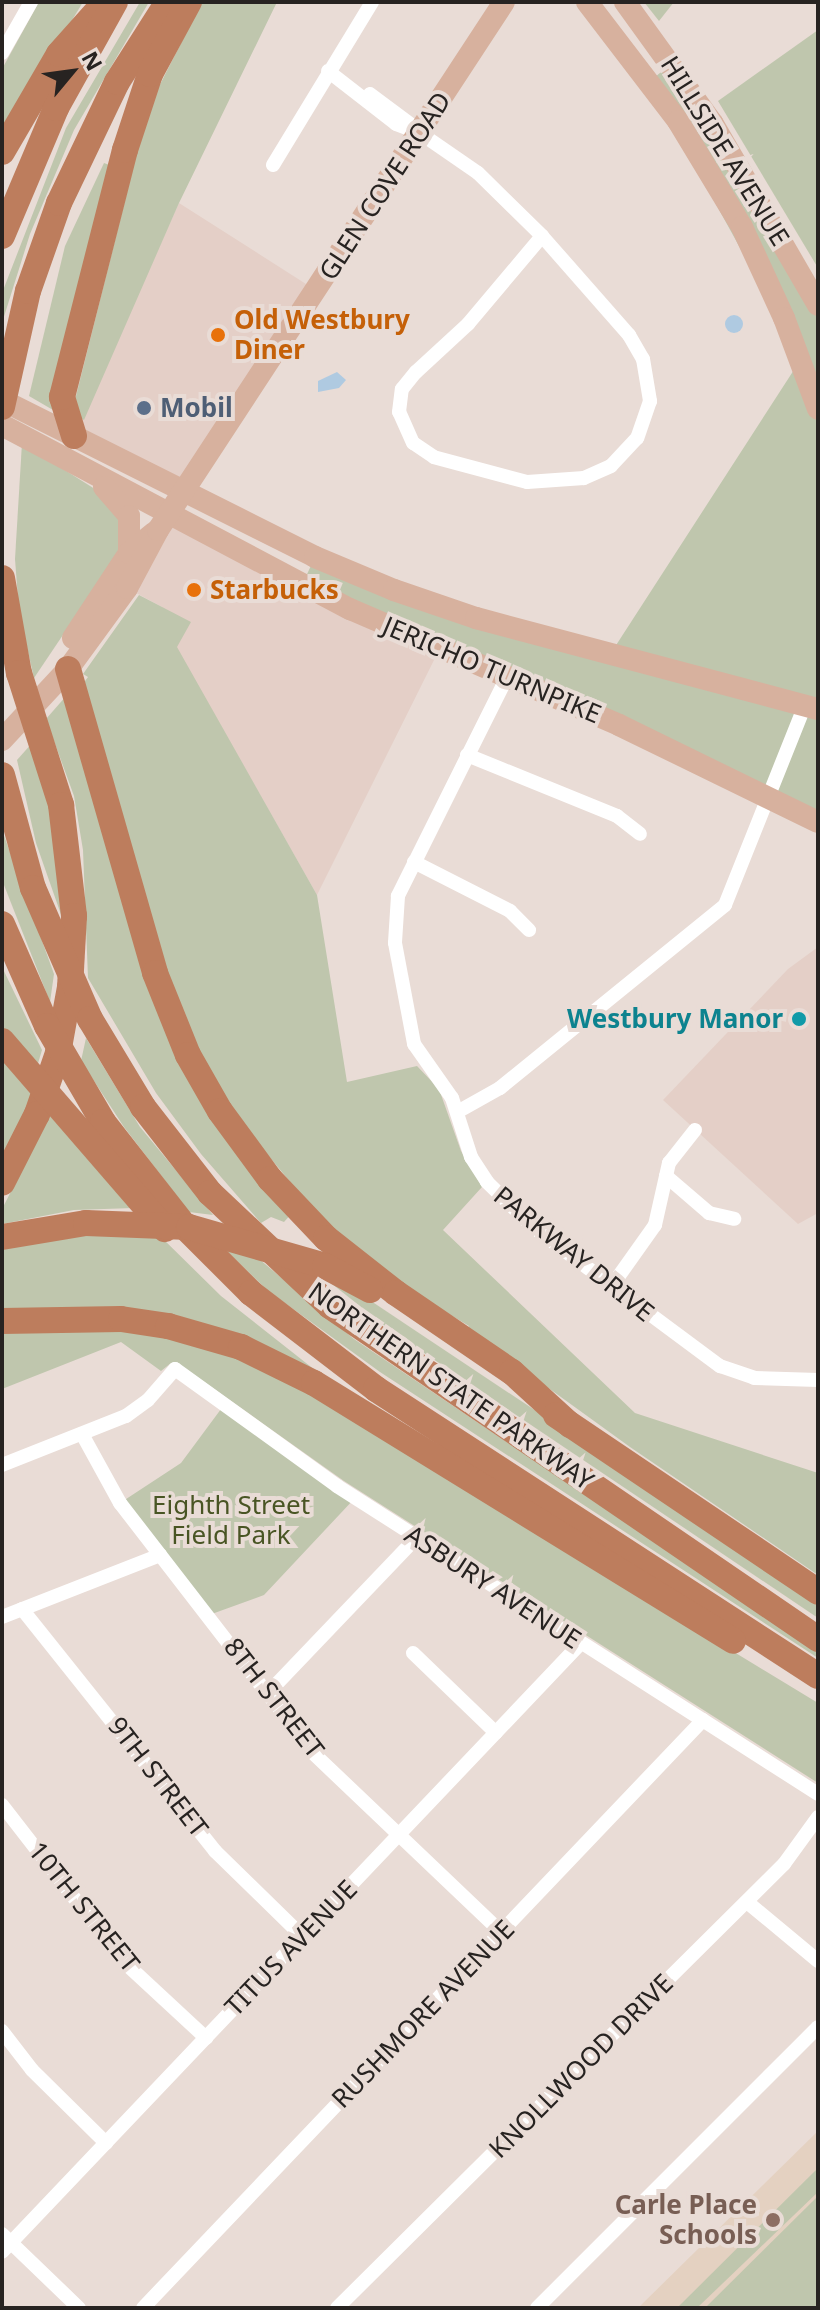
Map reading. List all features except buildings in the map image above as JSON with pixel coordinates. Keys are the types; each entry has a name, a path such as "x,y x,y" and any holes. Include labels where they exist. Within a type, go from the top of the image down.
{"highway":[{"path":"2,152 59,54 110,2"},
{"path":"2,191 44,101 110,2"},
{"path":"2,236 56,108 110,2"},
{"path":"2,407 11,360 43,246 76,163 117,82 168,2"},
{"path":"74,436 62,397 125,150 150,74 189,2"},
{"path":"2,578 13,651 44,749 70,853 72,966 53,1070 2,1183"},
{"path":"68,669 155,973 188,1055 220,1111 270,1179 326,1238 396,1293 512,1372 570,1425"},
{"name":"NORTHERN STATE PARKWAY","path":"4,786 39,905 103,1042 157,1126 210,1193 330,1306 818,1639"},
{"name":"NORTHERN STATE PARKWAY","path":"2,924 33,997 140,1187 223,1266 303,1336 818,1676"},
{"path":"2,1041 73,1123 140,1187 191,1256 230,1292 303,1336"},
{"path":"10,1235 74,1224 146,1222 232,1237 325,1266 387,1301 818,1592"},
{"path":"2,1321 75,1316 143,1321 195,1332 267,1359 818,1694"}],"main road":[{"name":"GLEN COVE ROAD","path":"2,740 68,669 136,576 164,522 504,2"},
{"name":"HILLSIDE AVENUE","path":"587,2 678,121 742,227 784,318 818,409"},
{"name":"HILLSIDE AVENUE","path":"625,2 713,124 818,305"},
{"name":"JERICHO TURNPIKE","path":"2,400 315,557 435,605 811,707"},
{"name":"JERICHO TURNPIKE","path":"2,425 86,469 164,522 360,613 508,675 818,822"},
{"path":"86,469 127,512 129,553"},
{"name":"GLEN COVE ROAD","path":"23,716 129,553 164,522"}],"street":[{"path":"2,53 31,2"},
{"path":"273,165 372,2"},
{"path":"328,71 410,120 420,133 478,173 542,236 629,335 643,359 650,401 637,438 611,466 584,478 527,482 434,457 413,443 399,412 402,389 468,324 542,236"},
{"name":"PARKWAY DRIVE","path":"508,675 398,896 394,926 411,1033 420,1057 459,1111 471,1157 487,1182 534,1228 720,1366 754,1378 818,1380"},
{"path":"459,1111 500,1088 710,922 730,895 811,707"},
{"path":"467,755 617,816 640,834"},
{"path":"414,862 510,911 529,930"},
{"path":"611,1287 655,1225 669,1163 695,1130"},
{"path":"666,1176 709,1213 734,1219"},
{"name":"ASBURY AVENUE","path":"82,1434 133,1411 175,1369 416,1538 818,1794"},
{"path":"2,1465 82,1434"},
{"name":"8TH STREET","path":"82,1434 109,1486 313,1753 501,1932"},
{"path":"268,1693 416,1538"},
{"path":"2,1617 160,1555"},
{"name":"9TH STREET","path":"22,1609 215,1851 302,1936"},
{"name":"TITUS AVENUE","path":"5,2243 106,2143 581,1643"},
{"path":"413,1653 496,1733"},
{"name":"RUSHMORE AVENUE","path":"143,2308 703,1720"},
{"name":"10TH STREET","path":"2,1805 124,1962 206,2038"},
{"name":"KNOLLWOOD DRIVE","path":"337,2308 747,1902 784,1864 818,1817"},
{"path":"747,1902 818,1961"},
{"path":"537,2308 818,2027"},
{"path":"2,2031 32,2070 106,2143"},
{"path":"5,2243 79,2308"}],"shaded area":[{"path":"179,203 317,291 185,491 74,436"},
{"path":"169,514 440,648 317,895 176,647 162,607 127,588"},
{"path":"818,947 818,1213 798,1224 663,1100 788,969"},
{"name":"Carle Place Schools","path":"818,2131 818,2308 638,2308"}],"green space":[{"path":"39,2 83,2 2,136 2,69"},
{"path":"140,2 149,2 74,130 30,234 2,323 2,293 66,128"},
{"path":"202,2 277,2 179,203 84,420 72,412 148,108"},
{"path":"644,2 674,2 659,21"},
{"path":"818,30 818,268 718,101"},
{"path":"672,63 818,305 818,822 302,585 315,557 611,653 801,359 649,82"},
{"path":"104,163 117,168 53,410 29,396 65,246"},
{"path":"22,443 117,503 119,515 120,550 34,678 19,612 15,559"},
{"path":"139,595 191,622 177,647 317,895 347,1082 417,1066 439,1089 461,1151 482,1187 443,1230 635,1413 818,1473 818,1575 630,1447 467,1329 469,1326 412,1292 325,1224 229,1108 184,1026 82,685 88,677 83,674"},
{"path":"67,695 148,967 293,1212 284,1222 271,1217 261,1223 201,1154 156,1093 88,978 83,850 74,796 46,719"},
{"path":"33,742 55,822 65,926 36,843 17,760"},
{"path":"2,830 54,974 50,1002 2,880"},
{"path":"2,967 42,1050 36,1070 2,1031"},
{"path":"86,1038 140,1127 213,1215 189,1212 124,1127 81,1061"},
{"path":"2,1053 36,1093 2,1165"},
{"path":"52,1112 134,1208 74,1210 2,1224 2,1209"},
{"path":"156,1232 221,1296 320,1374 274,1352 2,1311 2,1246 39,1237"},
{"path":"225,1249 252,1253 354,1339 818,1652 818,1658 380,1372 267,1290"},
{"path":"317,1272 365,1297 818,1599 818,1618 390,1330"},
{"path":"132,1328 266,1367 818,1703 818,1783 344,1481 186,1369 171,1363 161,1371 121,1342 2,1389 2,1329"},
{"name":"Eighth Street Field Park","path":"224,1405 355,1498 264,1595 209,1615 120,1503 181,1463"},
{"path":"818,2168 818,2192 697,2308 677,2308"},
{"path":"816,2198 818,2308 705,2308"}],"water":[{"path":"734,315 743,324 734,333 725,324"},
{"path":"337,372 346,380 339,388 318,392 318,381"}],"place":[{"name":"Old Westbury Diner","path":"218,335"},
{"name":"Mobil","path":"144,408"},
{"name":"Starbucks","path":"194,590"},
{"name":"Westbury Manor","path":"799,1019"},
{"name":"Carle Place Schools","path":"773,2220"}]}
